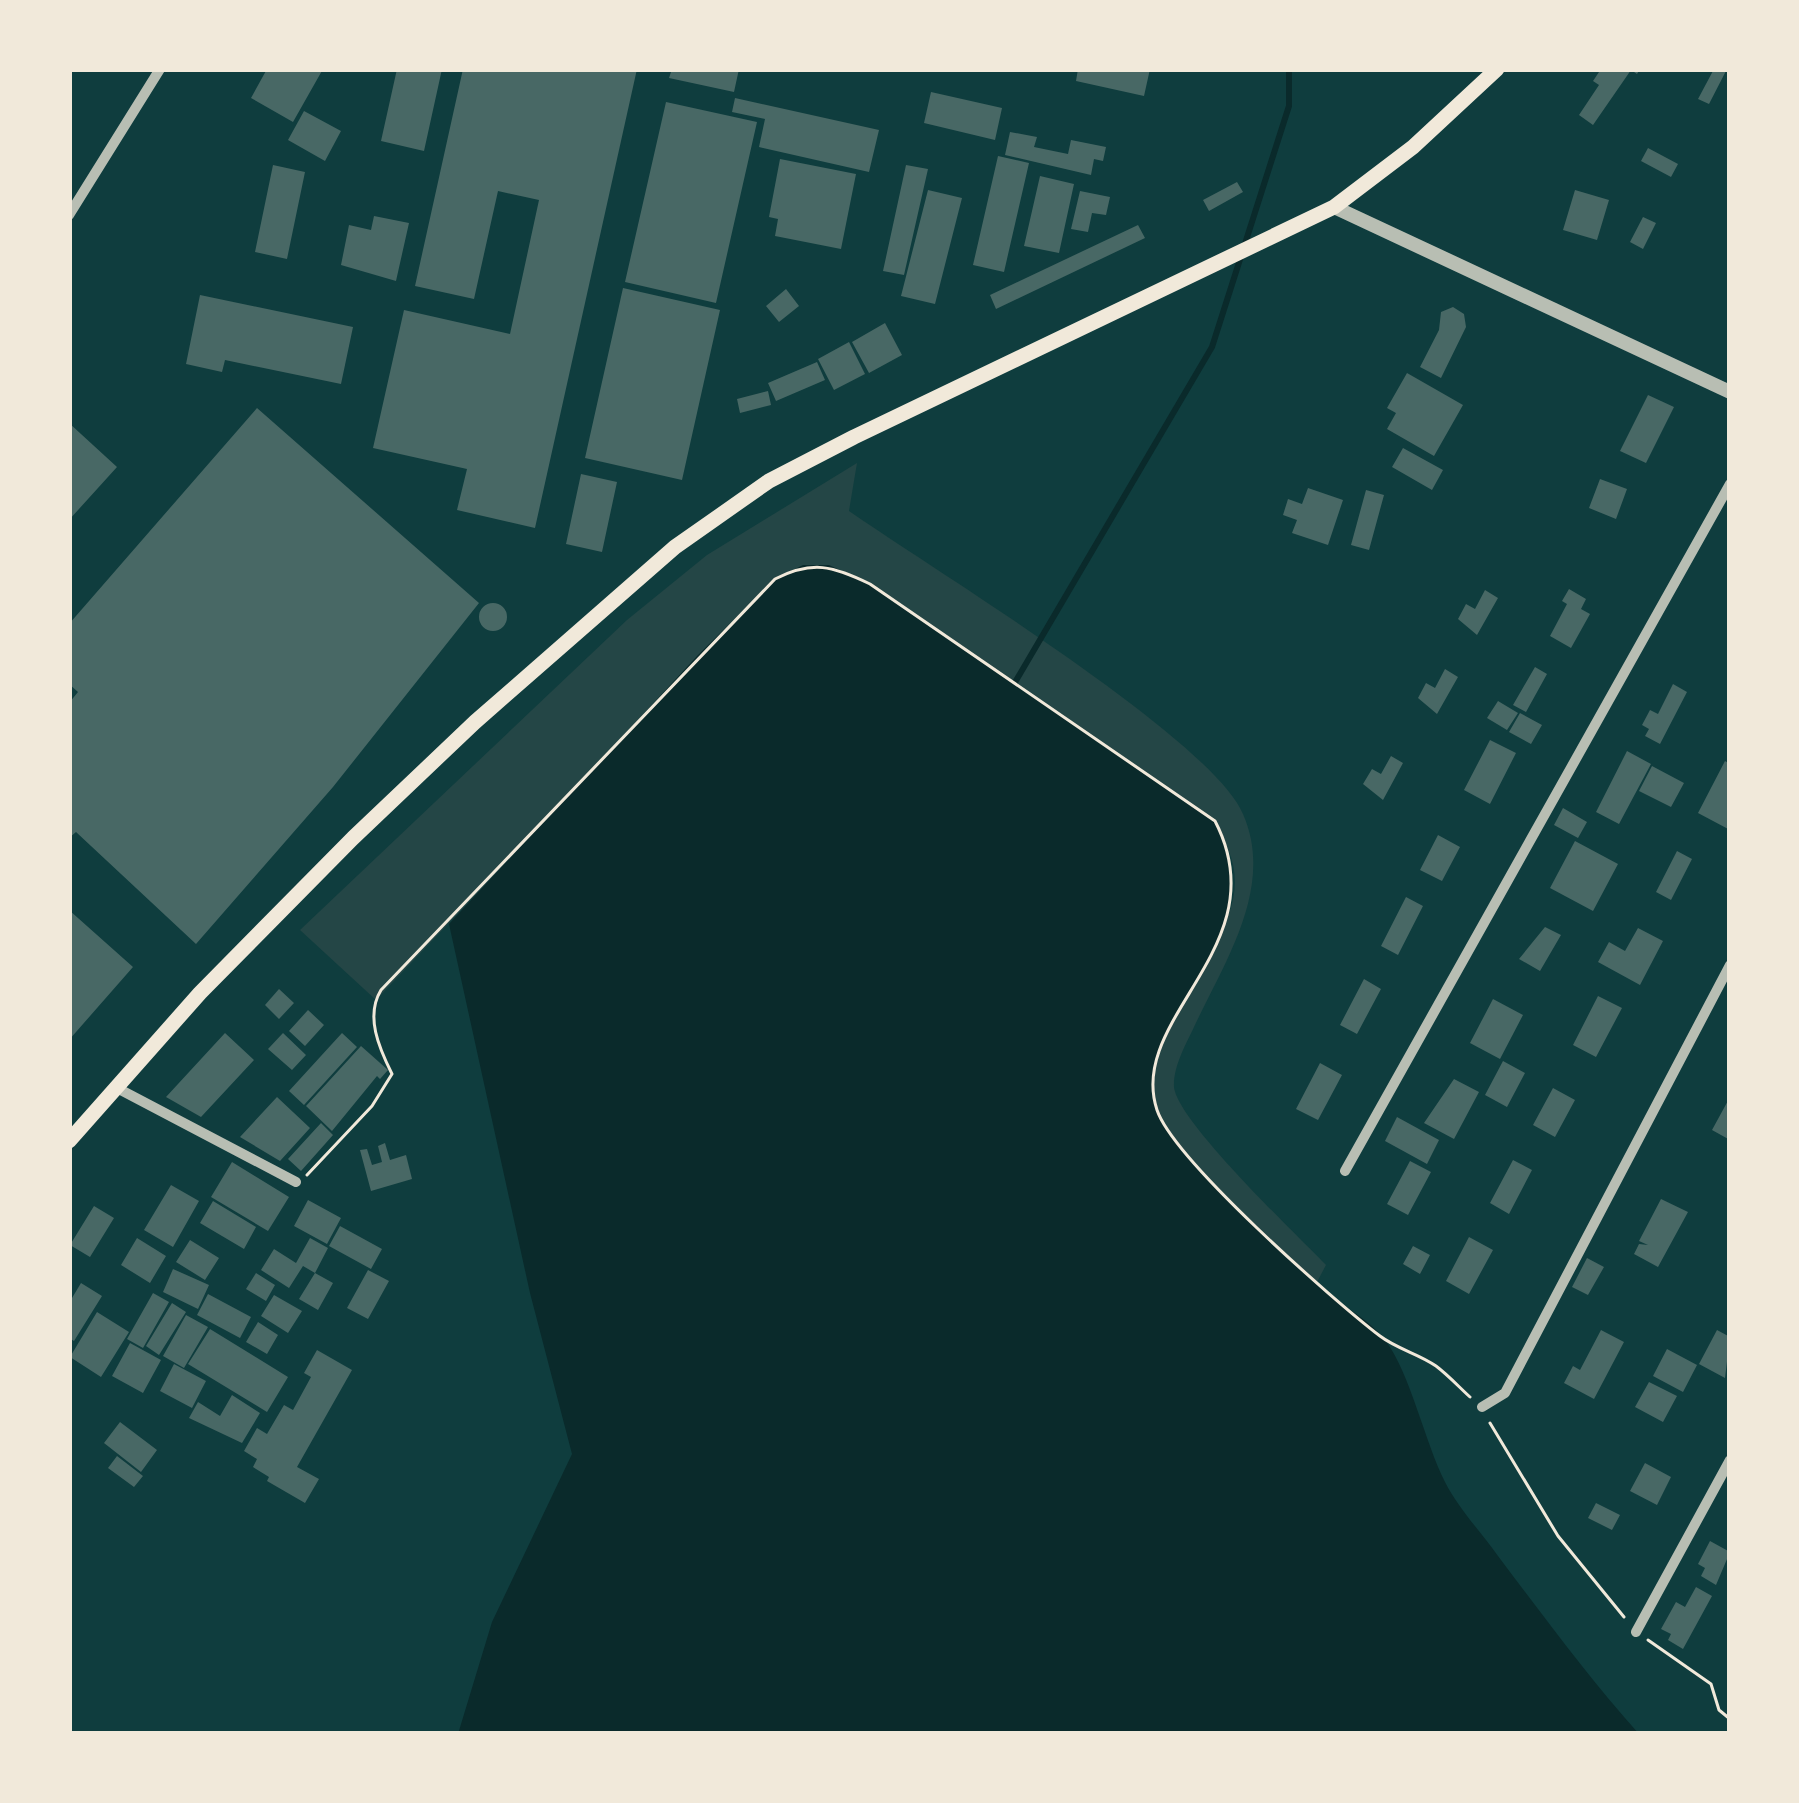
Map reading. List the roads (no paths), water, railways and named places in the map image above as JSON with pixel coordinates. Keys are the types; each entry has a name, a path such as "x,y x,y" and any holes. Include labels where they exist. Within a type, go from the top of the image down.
{"main road":[{"path":"69,1142 353,838 491,707 675,548 769,481 854,436 1334,207 1413,147 1497,69"}],"street":[{"path":"69,215 160,69"},
{"path":"1334,207 1730,392"},
{"path":"1345,1171 1730,484"},
{"path":"1482,1407 1505,1393 1730,965"},
{"path":"117,1088 296,1182"},
{"path":"1636,1632 1730,1460"}],"waterway":[{"path":"1014,684 1212,347 1289,106 1289,69"}]}
